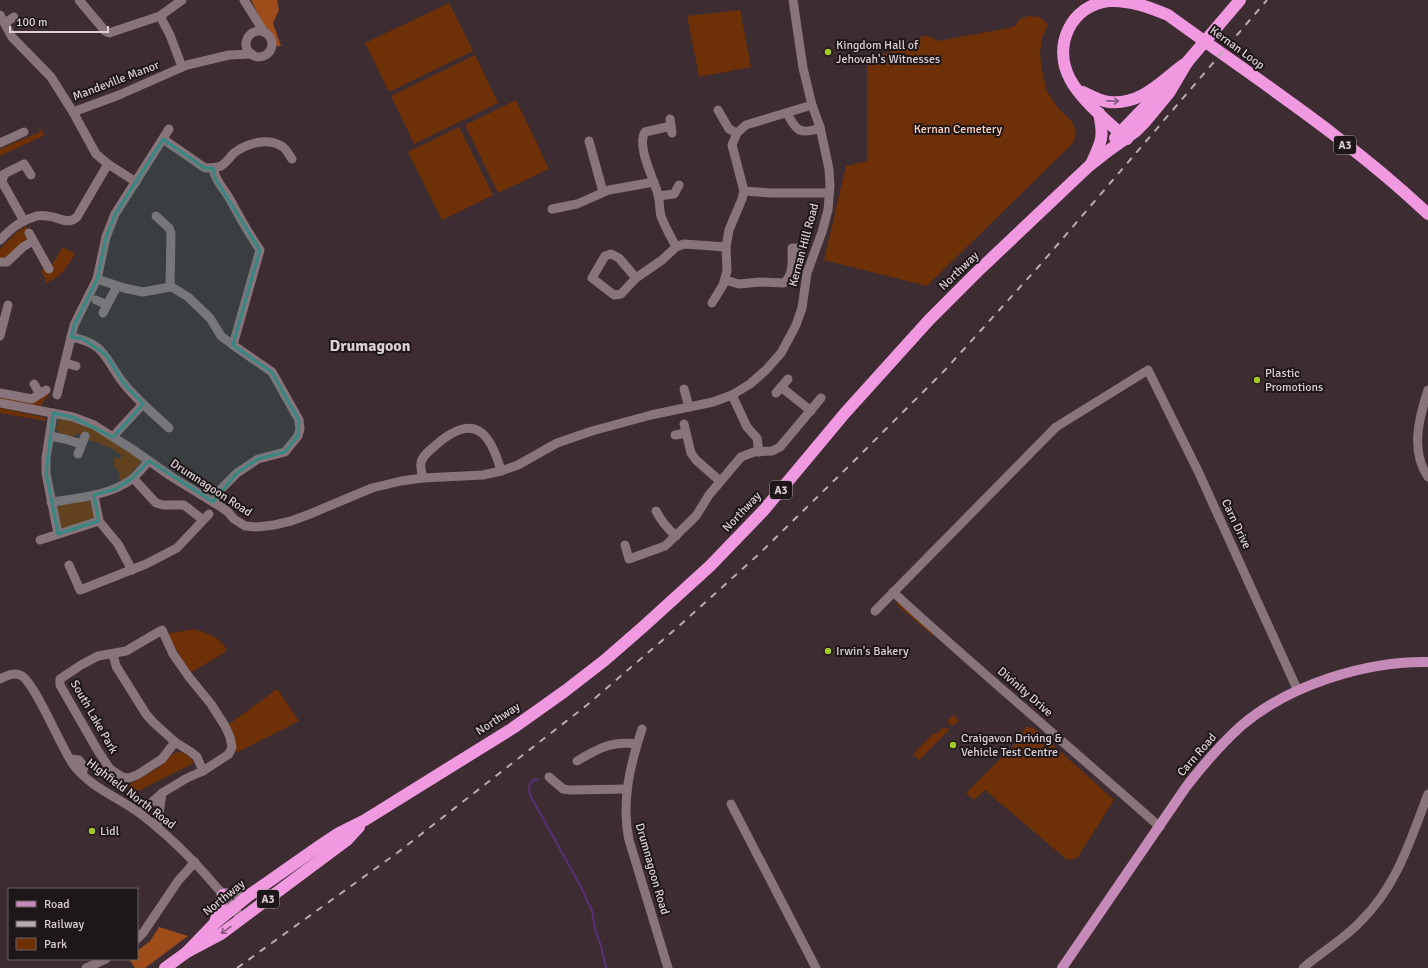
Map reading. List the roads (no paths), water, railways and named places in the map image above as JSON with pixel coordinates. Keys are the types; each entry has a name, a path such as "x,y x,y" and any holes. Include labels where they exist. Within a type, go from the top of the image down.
{"highway":[{"name":"Northway","path":"1124,136 1240,0"},
{"name":"Kernan Loop","path":"1076,89 1066,69 1063,56 1063,42 1075,18 1084,10 1096,3 1129,1 1148,6 1168,15 1333,134 1379,171 1428,214"},
{"name":"Northway","path":"165,968 187,952 221,934 237,914 248,896 339,833 365,820 498,737 564,691 605,660 678,597 764,510 845,413 929,320 977,272 1089,166 1108,151 1115,138 1124,136 1128,132 1177,80 1188,61"},
{"name":"A3","path":"1076,89 1097,99 1109,102 1134,100 1144,96 1188,61"},
{"name":"A3","path":"1076,89 1098,113 1124,136"},
{"path":"1089,166 1102,138 1102,130 1098,113"},
{"name":"Northway","path":"187,952 215,923 237,914 346,840 365,820"},
{"path":"215,923 222,894"}],"main road":[{"name":"Carn Road","path":"1062,968 1160,827 1172,806 1207,760 1242,726 1258,713 1279,700 1334,677 1371,667 1419,662"}],"street":[{"path":"80,0 105,31 109,33 160,16 182,0"},
{"name":"Mandeville Manor","path":"14,17 3,19 12,37 51,77 73,112 119,95 182,67 249,50 260,57 268,54 272,42 244,0"},
{"name":"Kernan Hill Road","path":"440,477 483,475 512,468 557,443 586,433 651,415 713,402 732,395 750,384 766,370 781,353 796,325 802,308 807,273 822,232 828,210 829,193 829,169 820,128 812,105 803,68 793,0"},
{"name":"Mandeville Manor","path":"249,50 248,39 252,34 252,14"},
{"path":"160,16 170,35 182,67"},
{"path":"252,34 260,31 264,32"},
{"path":"712,304 725,280 727,271 726,247 729,230 744,191 732,145 737,133 746,125 812,105"},
{"path":"718,110 729,129 737,133"},
{"path":"73,112 96,154 108,164 136,182"},
{"path":"787,113 797,129 803,132 808,133 820,128"},
{"path":"723,119 732,114"},
{"path":"671,126 643,133 642,142 658,196 661,215 676,247"},
{"path":"57,395 74,325 97,279 106,237 115,214 169,129"},
{"path":"0,143 24,132"},
{"path":"163,139 205,168 222,166 234,153 247,145 262,142 275,142 284,148 292,159"},
{"path":"588,147 603,192"},
{"path":"24,221 2,182 4,174 24,164 31,175"},
{"path":"0,240 16,224 32,218 48,215 69,221 74,220 108,164"},
{"path":"213,168 215,178 260,250 234,345"},
{"path":"552,209 577,204 603,192 619,188 640,186 654,182"},
{"path":"658,196 674,194 679,184"},
{"path":"744,191 771,193 829,193"},
{"path":"156,216 169,228 171,233 170,286"},
{"path":"0,262 7,262 31,237 49,269"},
{"path":"636,278 619,258 611,254 605,256 592,278 614,295 621,294 636,278 662,260 676,247 684,244 726,247"},
{"path":"725,280 739,284 760,282 784,283 790,277 792,248 800,248"},
{"path":"97,279 117,286 143,292 170,286"},
{"path":"96,300 105,309 117,286"},
{"path":"170,286 188,297 210,318 221,336 272,372 299,420 300,429 298,436 285,452 258,460 237,472 209,500"},
{"path":"0,336 2,319 8,305"},
{"path":"71,337 83,339 106,354 113,369 124,384 143,404 170,428"},
{"path":"65,363 76,366"},
{"name":"Carn Drive","path":"893,592 1056,427 1148,370 1198,471 1298,691"},
{"path":"788,379 779,390 811,411"},
{"path":"0,393 32,399 43,392 34,384"},
{"path":"684,389 689,407"},
{"path":"1428,390 1422,409 1417,435 1420,460 1428,477"},
{"path":"732,395 747,427 757,438 759,452"},
{"path":"625,545 629,558 665,546 696,516 720,481 741,456 772,451 780,447 821,398"},
{"name":"Drumnagoon Road","path":"0,403 53,412 87,422 114,437 172,477 228,512 234,519 245,526 257,527 291,521 372,488 401,481 440,477"},
{"path":"114,437 143,404"},
{"path":"53,412 46,458 46,473 58,534"},
{"path":"684,424 691,453 696,460 720,481"},
{"path":"423,478 421,463 424,456 441,441 455,432 466,428 475,429 486,436 493,448 501,471"},
{"path":"675,435 686,433"},
{"path":"50,436 83,440 78,454"},
{"path":"51,502 94,495 116,489 133,478 149,461"},
{"path":"69,565 81,594 177,548 206,517 184,505 163,505 156,503 133,478"},
{"path":"94,495 99,521 118,544 132,570"},
{"path":"656,510 665,518 667,528 676,536"},
{"path":"40,540 99,521"},
{"path":"875,611 893,592"},
{"name":"Divinity Drive","path":"893,592 1160,827"},
{"name":"South Lake Park","path":"140,813 162,792 203,771 229,754 232,747 230,737 211,704 173,654 162,630 126,651 98,656 60,679 60,685 98,751 110,769 122,777 130,778 137,775 162,759 175,742"},
{"path":"113,654 116,666 146,714 175,742 197,757 203,771"},
{"name":"Highfield North Road","path":"0,679 14,674 25,677 34,690 70,759 82,774 93,784 140,813 179,846 195,862 237,914"},
{"name":"Drumnagoon Road","path":"642,729 637,744 627,789 625,816 629,840 668,968"},
{"path":"577,761 598,748 615,744 637,744"},
{"path":"549,777 563,789 627,789"},
{"path":"157,827 162,792"},
{"path":"1303,968 1346,935 1371,911 1380,900 1394,878 1402,861 1428,794"},
{"path":"731,804 816,968"},
{"path":"138,938 178,881 195,862"},
{"path":"222,894 248,896"},
{"path":"86,968 104,960"}],"waterway":[{"path":"537,779 530,785 530,795 581,887 592,911 595,929 606,968"}],"railway":[{"path":"237,968 397,853 587,705 679,626 759,554 945,370 1040,265 1267,0"}],"place":[{"name":"Kingdom Hall of Jehovah's Witnesses","path":"828,52"},
{"name":"Plastic Promotions","path":"1257,380"},
{"name":"Irwin's Bakery","path":"828,651"},
{"name":"Craigavon Driving & Vehicle Test Centre","path":"953,745"},
{"name":"Lidl","path":"92,831"}],"district":[{"name":"Drumagoon","path":"370,346"}],"park label":[{"name":"Kernan Cemetery","path":"958,129"}]}
